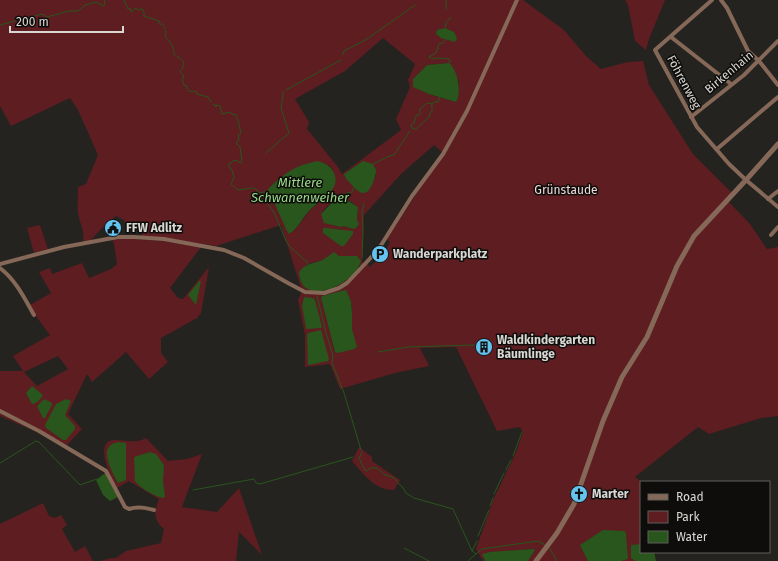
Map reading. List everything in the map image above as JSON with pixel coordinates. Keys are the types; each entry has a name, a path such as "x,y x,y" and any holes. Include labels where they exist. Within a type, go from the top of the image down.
{"street":[{"path":"0,264 64,247 118,237 134,237 164,240 224,250 244,258 288,284 305,292 324,293 339,288 347,283 378,250 412,196 444,154 467,111 517,0"},
{"name":"Föhrenweg","path":"712,0 655,50 697,127 746,180 778,207"},
{"path":"721,0 727,8 748,51 759,61 778,85"},
{"path":"671,37 731,84"},
{"name":"Birkenhain","path":"691,117 759,61 778,41"},
{"path":"774,80 778,76"},
{"path":"717,149 778,97"},
{"path":"536,561 557,533 574,504 602,421 622,377 647,337 677,266 694,236 778,144"},
{"path":"768,199 778,191"},
{"path":"771,235 778,227"},
{"path":"0,268 17,287 34,315"},
{"path":"0,411 39,431 102,467 109,475 125,507 129,509 134,507 154,510"}],"green space":[{"name":"Grünstaude","path":"0,0 523,0 564,30 586,56 601,69 628,62 643,61 649,85 693,154 734,195 729,202 750,224 767,249 778,247 778,416 761,418 709,434 698,427 635,477 641,481 640,553 654,553 656,561 528,561 532,555 533,549 486,553 483,559 485,561 483,561 476,549 494,498 516,452 523,432 520,427 497,431 456,347 420,348 429,366 395,373 340,389 330,364 305,367 305,335 298,300 302,291 281,225 216,246 142,236 142,226 124,222 124,220 116,216 90,241 83,242 83,231 78,210 78,187 86,184 98,155 78,110 70,98 11,126 0,106","holes":["383,38 415,64 408,80 410,87 396,119 401,130 342,174 307,129 309,122 295,99 345,71","449,63 459,82 456,102 429,94 413,79 427,65","434,145 443,153 387,239 390,242 386,249 369,267 368,263 366,264 362,262 364,215 401,174","360,163 376,175 372,185 348,171","329,165 334,173 322,200 310,210 294,231 280,213 269,191","343,196 358,207 357,220 353,229 333,225 322,212 333,200","339,256 357,256 360,266 341,284 324,291 317,290 300,280 299,272 308,264","345,290 351,301 352,329 335,352 321,298"]},
{"path":"625,0 665,0 646,50 635,41 628,5"},
{"path":"40,225 48,249 34,253 27,228"},
{"path":"120,238 164,241 201,247 170,288 178,298 183,299 209,267 201,313 197,318 161,338 161,353 168,362 149,379 126,352 92,382 87,374 68,414 82,429 67,445 0,416 0,371 23,371 13,356 50,335 30,305 51,293 39,272 50,268 52,274 82,263 89,278 111,269 117,264 112,239","holes":["58,356 68,369 37,386 24,372"]},
{"path":"146,438 168,461 187,459 202,454 182,507 217,512 239,488 262,555 239,532 236,561 100,561 116,558 126,551 161,543 164,529 160,526 156,519 155,511 159,499 129,481 117,488 108,469 104,453 105,446 108,442 115,440 138,441"},
{"path":"359,447 372,457 372,461 400,480 394,490 381,488 370,481 352,461"},
{"path":"43,503 49,516 55,518 61,515 67,525 62,529 75,552 85,546 93,561 0,561 0,524"}],"water":[{"path":"445,28 454,32 457,38 455,42 441,38 436,34 437,30"},
{"path":"449,63 457,76 459,93 456,102 429,94 413,87 413,79 427,65"},
{"name":"Mittlere Schwanenweiher","path":"318,161 328,165 331,168 336,179 335,185 332,190 309,211 295,229 289,234 268,189 291,170"},
{"name":"Mittlere Schwanenweiher","path":"363,161 373,164 376,170 371,188 366,193 360,192 355,188 344,174"},
{"name":"Mittlere Schwanenweiher","path":"339,195 358,207 357,220 359,224 356,228 353,229 324,223 321,214"},
{"name":"Mittlere Schwanenweiher","path":"323,228 353,231 353,234 344,246 341,246 323,233"},
{"path":"334,252 339,256 357,256 361,261 357,270 339,285 317,291 308,289 302,283 299,272 301,269 322,260"},
{"path":"199,281 201,281 196,305 188,295"},
{"path":"346,290 351,301 352,329 357,347 338,353 335,352 321,298 322,296"},
{"path":"304,297 313,298 315,300 321,328 306,328 302,306"},
{"path":"321,330 329,359 328,361 309,365 307,335 308,333"},
{"path":"32,386 43,395 38,401 32,404 26,393"},
{"path":"44,399 52,403 52,405 45,418 43,418 37,406"},
{"path":"66,399 71,401 65,415 75,426 75,429 66,440 63,440 46,428 45,425 56,404"},
{"path":"118,442 126,443 126,480 118,483 109,465 107,450 110,446"},
{"path":"150,452 156,454 164,465 164,498 148,492 135,481 134,457"},
{"path":"105,473 118,497 110,501 103,495 96,480"},
{"path":"603,530 625,531 628,559 621,561 588,561 580,545"},
{"path":"640,544 640,553 654,553 656,561 636,561 631,558 631,545"},
{"path":"535,550 528,561 485,561 482,554 490,552"}],"waterway":[{"path":"0,25 42,14 47,17 69,11 78,11 85,5 96,2 104,6 105,0"},
{"path":"124,0 131,12 136,8 138,10 142,9 144,16 159,21 159,24 164,26 166,32 165,36 169,40 174,54 182,59 184,63 180,72 184,76 182,80 184,85 187,86 189,91 196,91 197,94 208,97 211,102"},
{"path":"446,0 446,9"},
{"path":"343,55 344,51 367,39 415,5"},
{"path":"445,28 446,23 451,17"},
{"path":"446,39 443,43 439,44 436,53 429,57 433,59 449,59 449,63"},
{"path":"286,90 341,60"},
{"path":"266,153 289,133 281,108 283,92"},
{"path":"432,104 427,103 420,109 420,114 416,116 414,123 411,125 412,128 416,129 429,117 432,111 432,104 434,102 438,102 440,97"},
{"path":"213,104 216,107 216,105 220,106 222,114 230,112 233,115 235,114 241,133 238,135 239,140 236,143 240,147 242,162 240,163 234,160 229,164 234,177 231,184 238,190 252,188 256,189 263,201 267,203 274,212 290,247 308,263 308,265"},
{"path":"373,164 394,155 410,131"},
{"path":"344,197 344,194 352,192 354,187"},
{"path":"259,193 269,191"},
{"path":"362,258 362,212 364,204"},
{"path":"317,296 333,356 332,363 344,393 361,450"},
{"path":"378,352 408,347 474,345"},
{"path":"513,456 522,432"},
{"path":"0,463 36,441 39,442 80,485 97,479"},
{"path":"362,453 359,458 365,470 367,471 370,468 377,468 385,475 394,478 406,493 414,498 453,509 472,551 476,554 482,549 538,541 545,545"},
{"path":"193,490 254,479 256,483 260,484 353,457"},
{"path":"506,470 511,460"},
{"path":"494,494 504,473"},
{"path":"490,506 493,498"},
{"path":"478,536 489,510"},
{"path":"472,551 477,541"},
{"path":"549,547 557,561"},
{"path":"404,548 429,561"},
{"path":"468,561 476,554"}],"place":[{"name":"FFW Adlitz","path":"113,228"},
{"name":"Wanderparkplatz","path":"380,254"},
{"name":"Waldkindergarten Bäumlinge","path":"484,347"},
{"name":"Marter","path":"579,494"}]}
